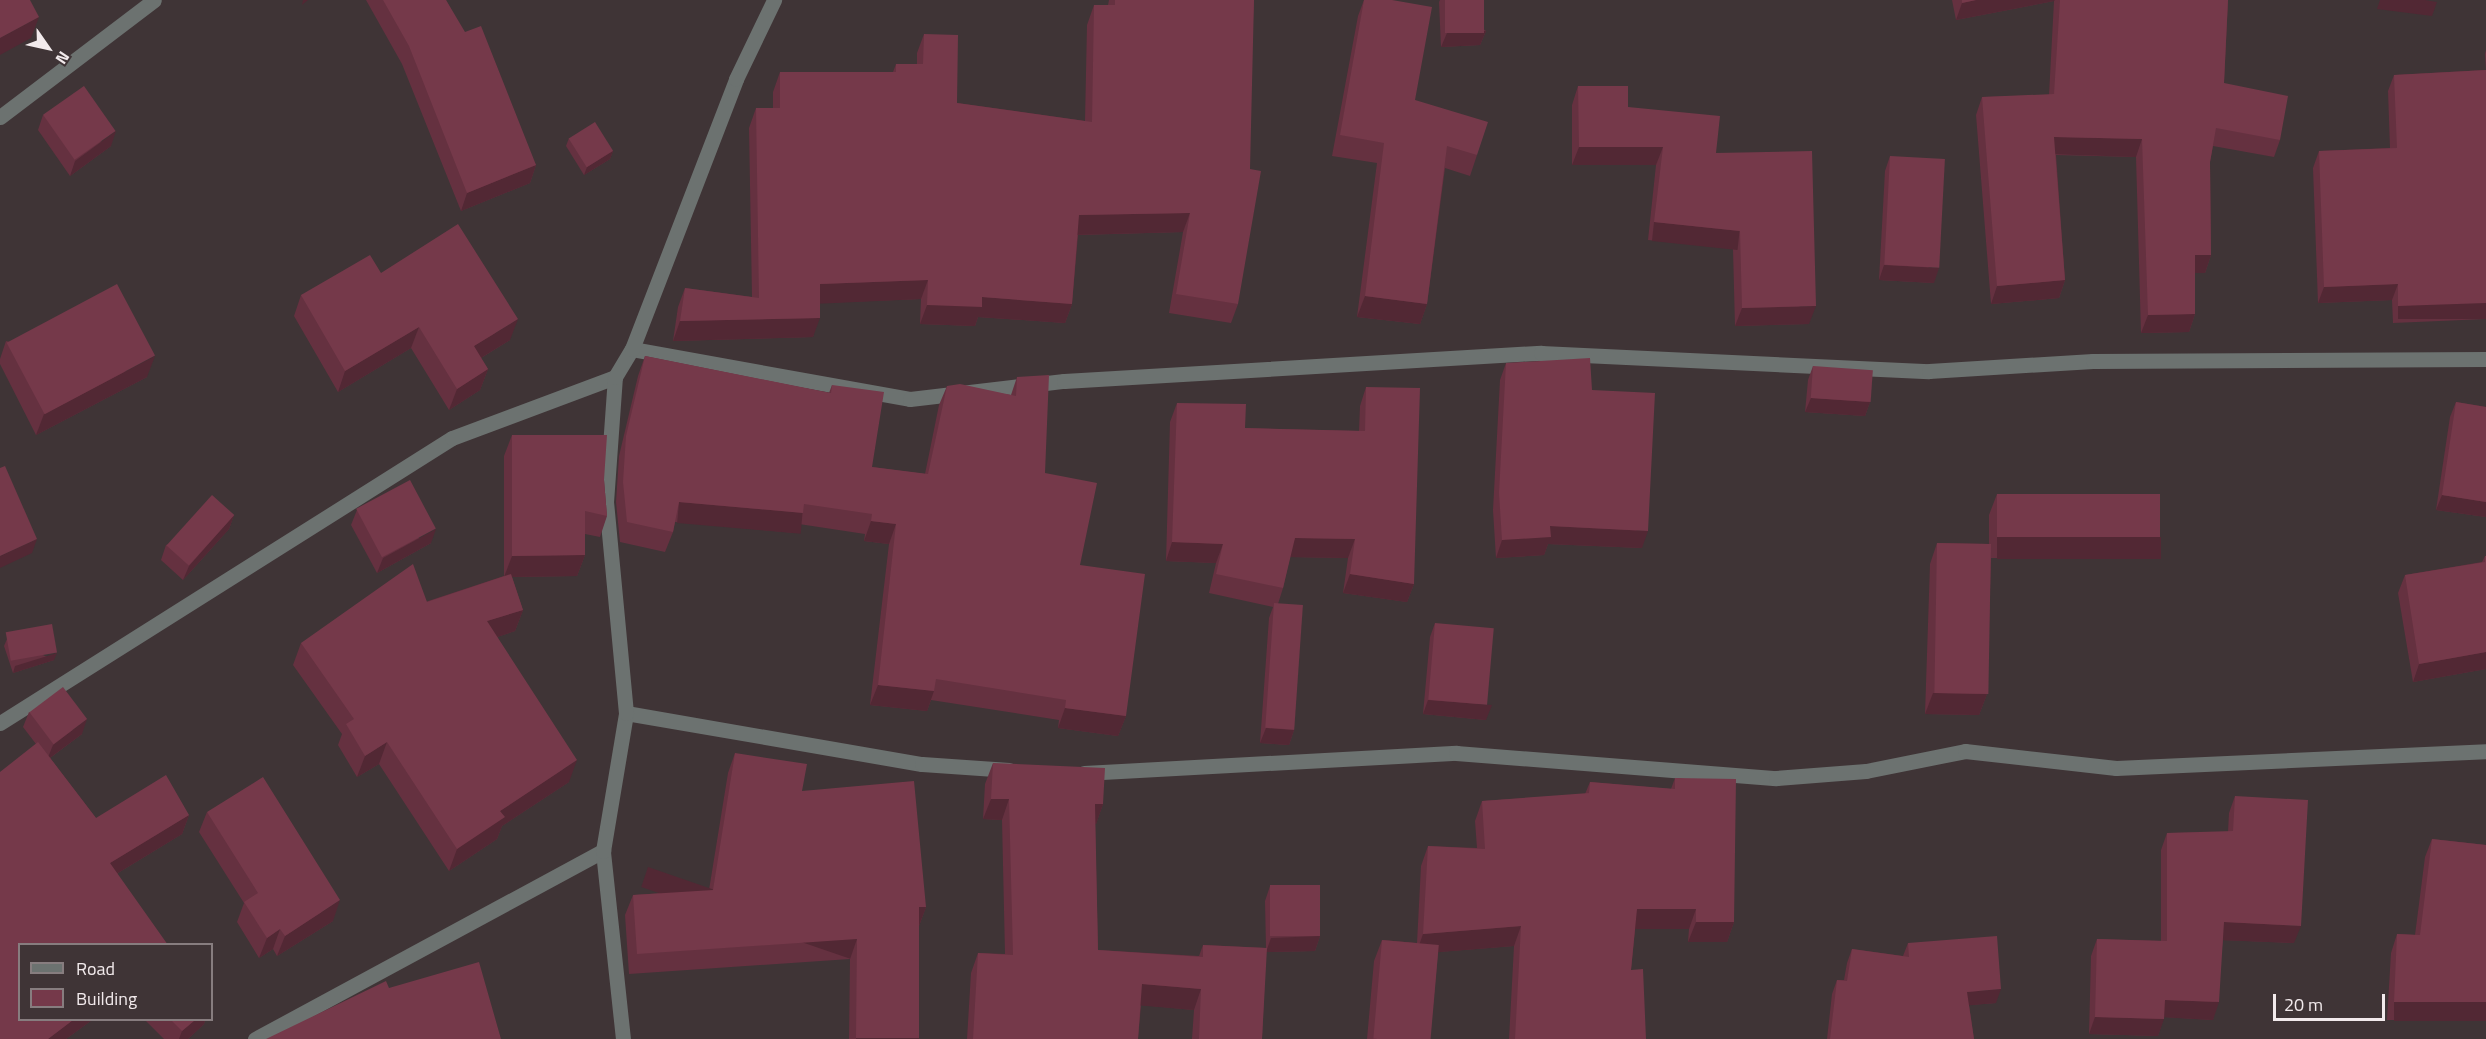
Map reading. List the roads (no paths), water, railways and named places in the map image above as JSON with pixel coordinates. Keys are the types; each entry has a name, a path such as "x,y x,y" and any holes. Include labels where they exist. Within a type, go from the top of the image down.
{"street":[{"path":"0,117 154,0"},
{"path":"623,1039 603,850 626,713 606,502 615,377 632,349 736,80 774,0"},
{"path":"632,349 910,399 1064,381 1541,353 1929,371 2093,361 2486,359"},
{"path":"0,723 452,438 615,377"},
{"path":"626,713 922,764 1027,771"},
{"path":"1062,773 1455,753 1776,778 1866,771 1965,751 2116,768 2486,751"},
{"path":"255,1039 603,850"}]}
